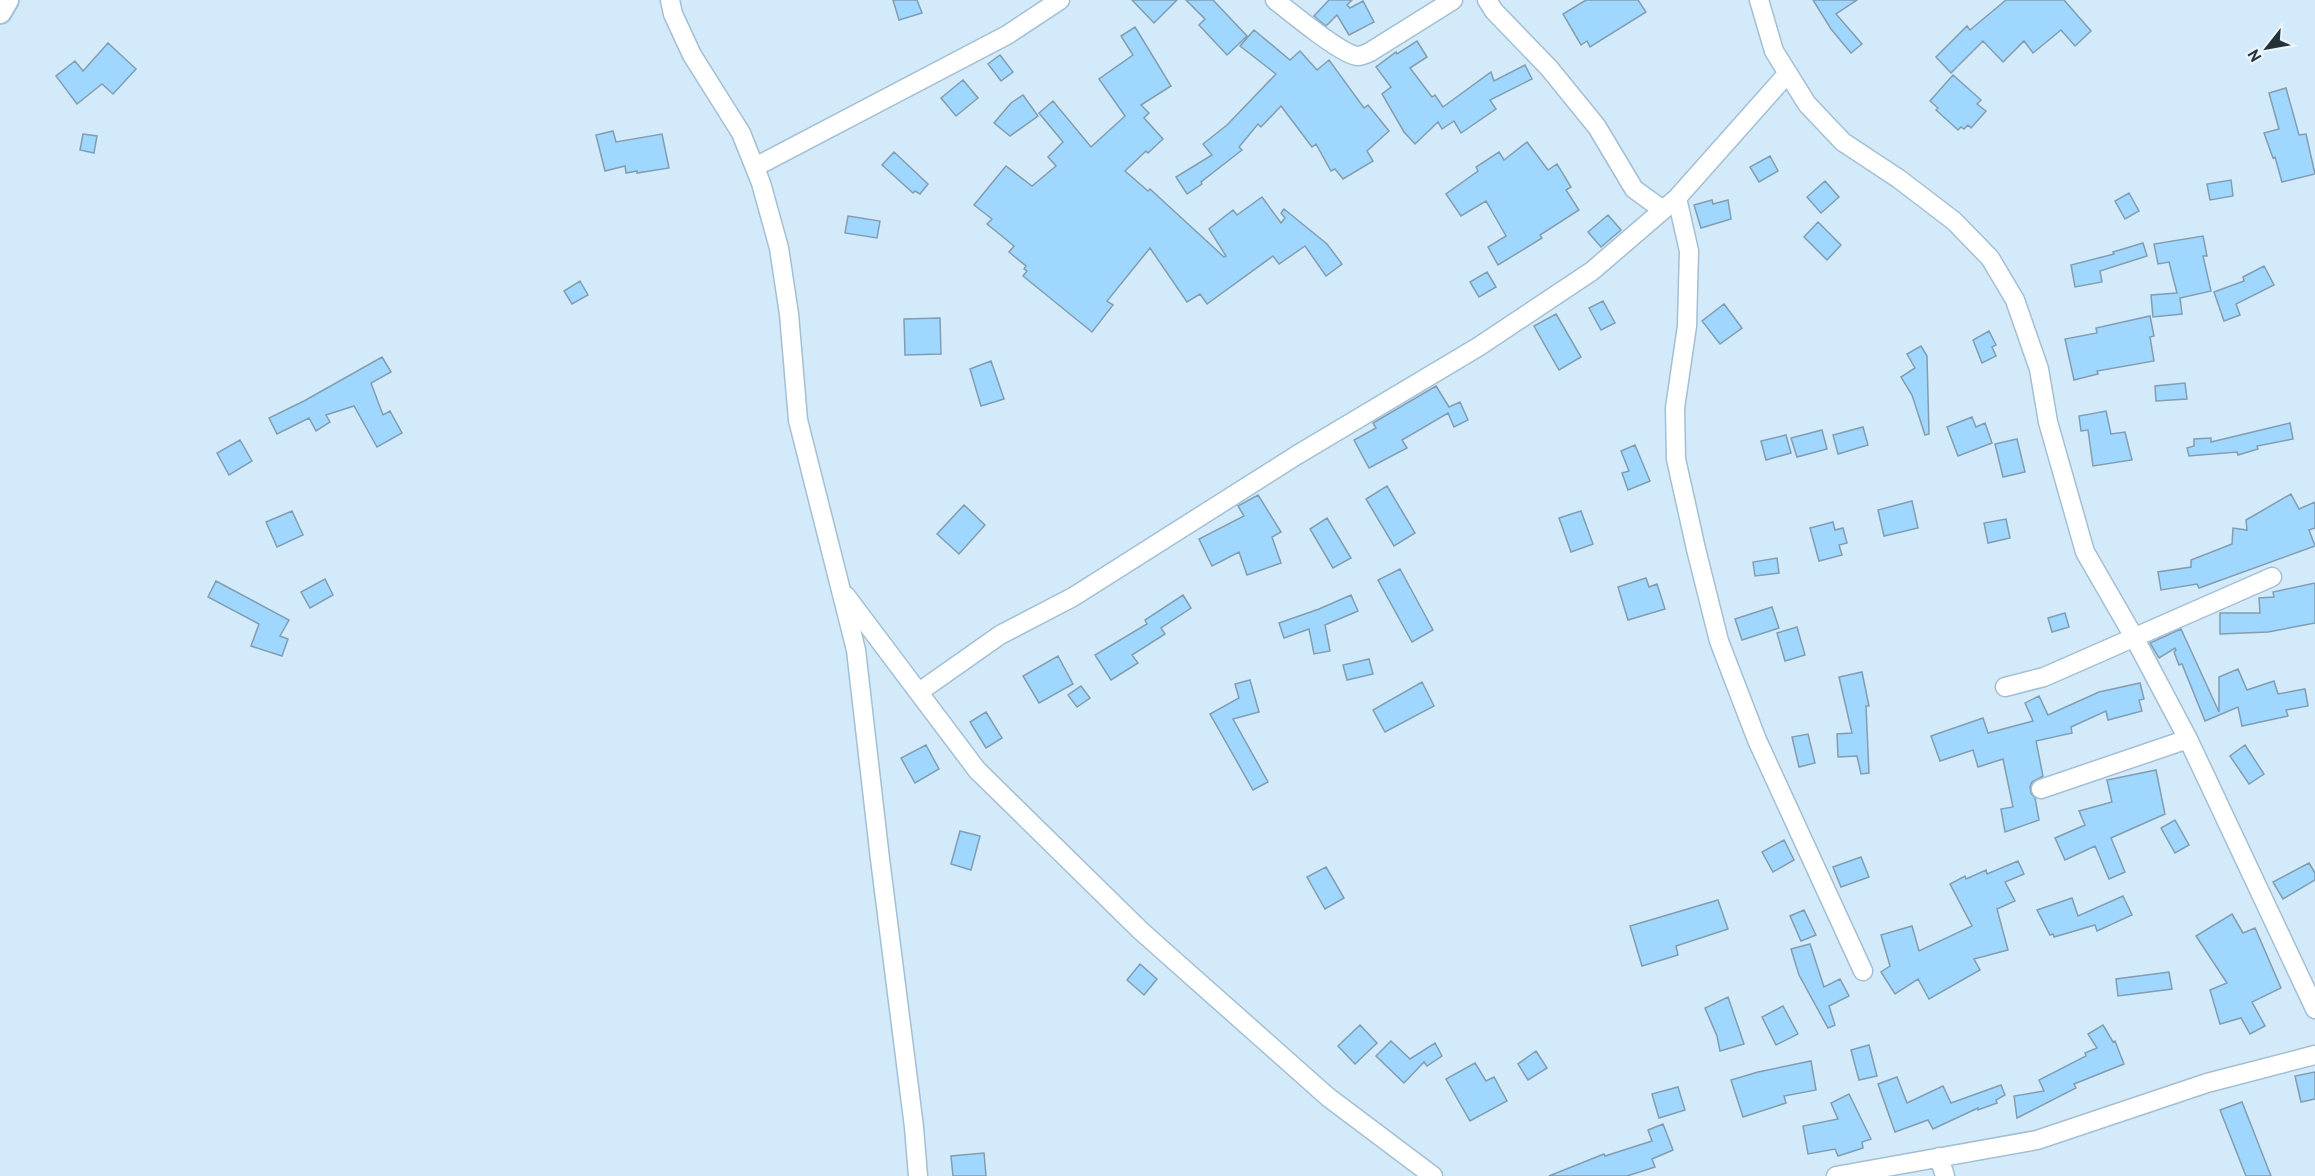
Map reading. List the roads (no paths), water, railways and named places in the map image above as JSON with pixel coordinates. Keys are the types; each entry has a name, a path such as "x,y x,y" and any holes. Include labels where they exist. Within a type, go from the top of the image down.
{"street":[{"path":"0,12 7,0"},
{"path":"670,0 673,14 692,55 741,133 755,167 779,248 789,314 798,420 843,591 856,650 918,1176"},
{"path":"755,167 1007,35 1060,0"},
{"path":"1275,0 1308,26 1349,53 1358,56 1370,52 1453,0"},
{"path":"1487,0 1494,11 1549,68 1597,128 1634,189 1670,204 1689,251 1687,326 1675,408 1676,459 1695,549 1719,641 1757,741 1863,971"},
{"path":"1759,0 1774,51 1807,104 1843,142 1899,179 1954,221 1990,258 2014,300 2039,369 2048,422 2085,552 2134,637 2188,739 2315,1009"},
{"path":"919,692 1000,634 1073,597 1297,455 1478,347 1592,271 1670,204 1788,73"},
{"path":"2005,687 2044,677 2272,577"},
{"path":"843,591 977,770 1141,931 1328,1097 1434,1176"},
{"path":"2041,789 2188,739"},
{"path":"1836,1176 2037,1140 2207,1083 2315,1055"},
{"path":"1938,1157 1945,1176"}]}
